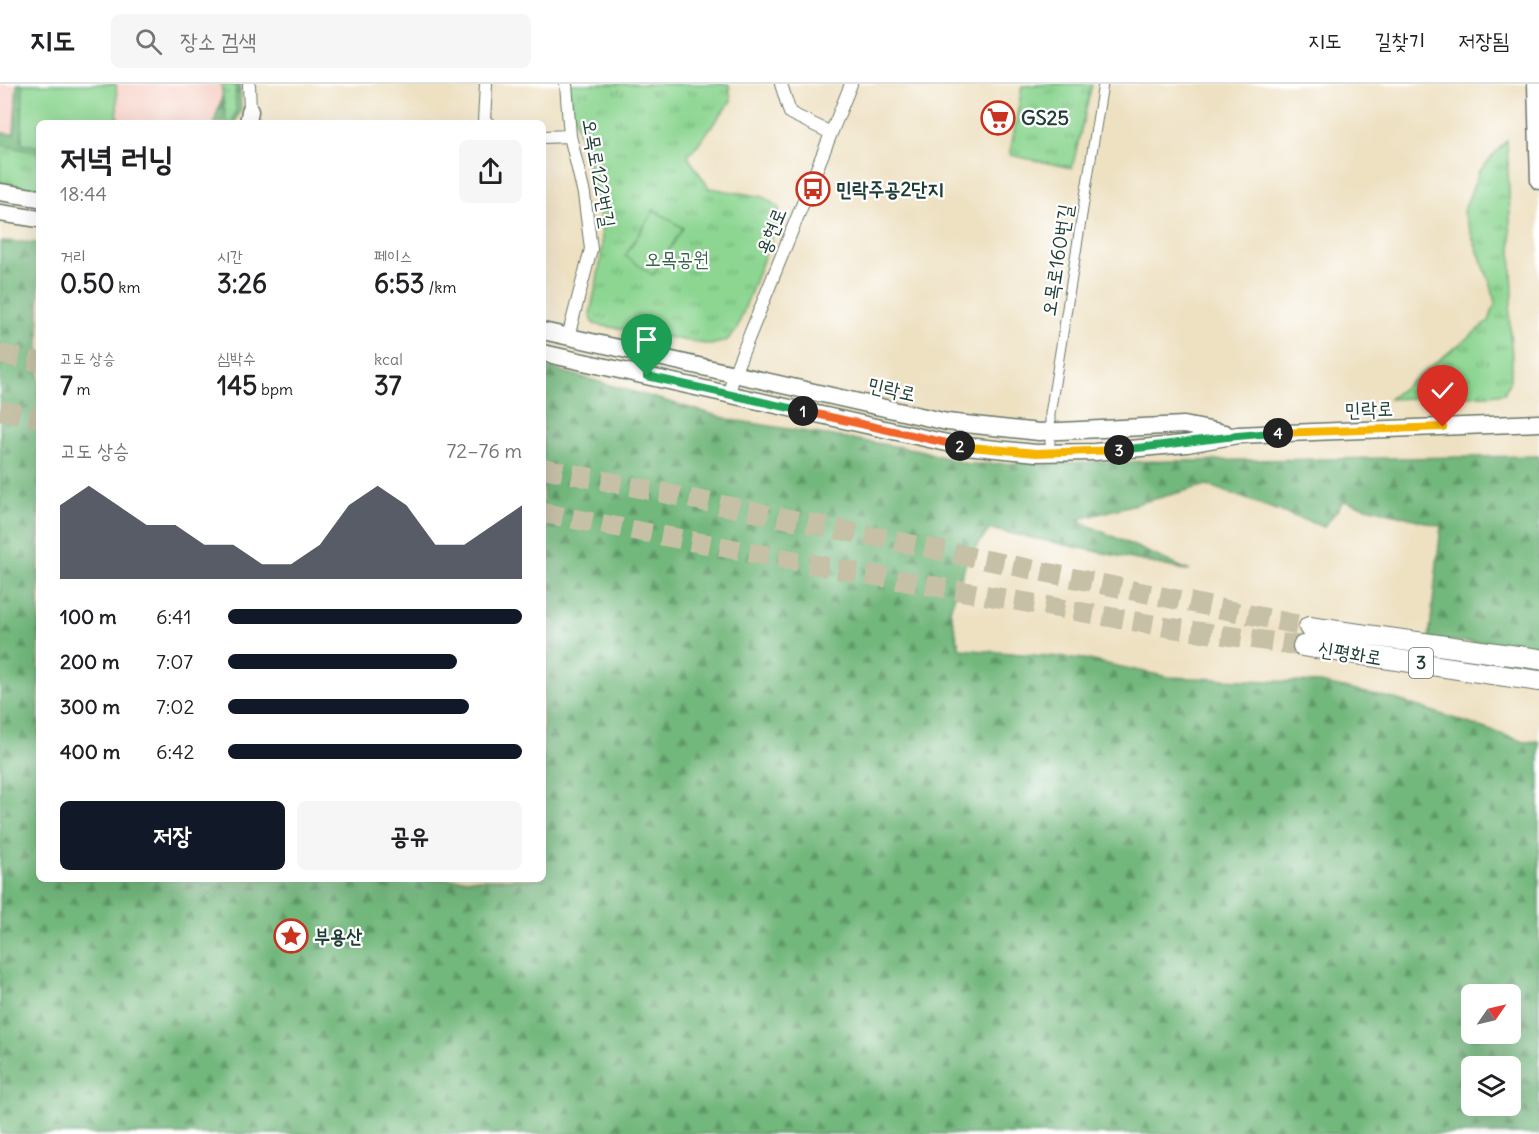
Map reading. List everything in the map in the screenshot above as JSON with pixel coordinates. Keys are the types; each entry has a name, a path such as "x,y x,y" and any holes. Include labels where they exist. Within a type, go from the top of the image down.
{"highway":[{"name":"신평화로","path":"1539,659 1306,637 1539,681"}],"main road":[{"path":"1536,84 1539,181"},
{"path":"0,192 36,198"},
{"path":"0,213 36,219"},
{"name":"민락로","path":"546,332 946,423 1039,432 1184,426 1238,435"},
{"name":"민락로","path":"546,354 956,445 1036,453 1095,452 1187,444 1238,435 1539,423"}],"street":[{"path":"249,84 250,119"},
{"path":"484,120 486,84"},
{"name":"오목로122번길","path":"566,84 570,136 584,194 591,249 578,307 568,337"},
{"path":"781,84 790,113 831,133"},
{"name":"용현로","path":"729,394 734,374 851,84"},
{"name":"오목로160번길","path":"1050,443 1050,414 1103,84"},
{"path":"546,137 570,136"}],"shaded area":[{"path":"0,84 15,84 16,143 0,142"},
{"path":"23,84 223,84 223,95 214,120 38,120"}],"green space":[{"path":"17,84 35,84 36,176 0,170 0,133 14,134"},
{"path":"23,84 116,84 118,120 36,120 36,146 22,144"},
{"path":"221,84 235,84 236,110 233,120 225,120"},
{"path":"226,84 240,84 241,110 236,120 215,120"},
{"name":"오목공원","path":"568,84 729,84 731,101 688,157 709,188 764,197 779,208 779,218 736,331 726,341 711,345 594,324 590,314 599,272 602,246 601,225 594,185 576,124"},
{"path":"1092,84 1072,168 1010,155 1022,86"},
{"path":"1507,140 1513,296 1509,320 1511,371 1504,393 1389,399 1489,321 1495,304 1492,288 1463,212 1479,172"},
{"path":"0,145 36,152 36,189 0,183"},
{"path":"654,210 683,228 653,275 625,256"},
{"path":"0,241 36,243 36,882 546,882 546,367 732,420 919,450 967,464 1539,456 1539,646 1429,640 1441,526 1344,501 1324,527 1207,485 1076,520 1190,571 990,529 968,557 950,610 960,649 1084,659 1168,677 1320,683 1395,699 1525,742 1539,741 1539,1134 0,1134"}],"tunnel":[{"path":"0,354 36,361"},
{"path":"0,410 36,417"},
{"path":"546,469 1309,627"},
{"path":"546,514 865,574 1172,628 1303,646"}],"place":[{"name":"GS25","path":"998,118"},
{"name":"민락주공2단지","path":"813,189"},
{"name":"부용산","path":"291,936"}],"route":[{"path":"647,376 956,445 1036,453 1095,452 1187,444 1238,435 1443,427"}]}
